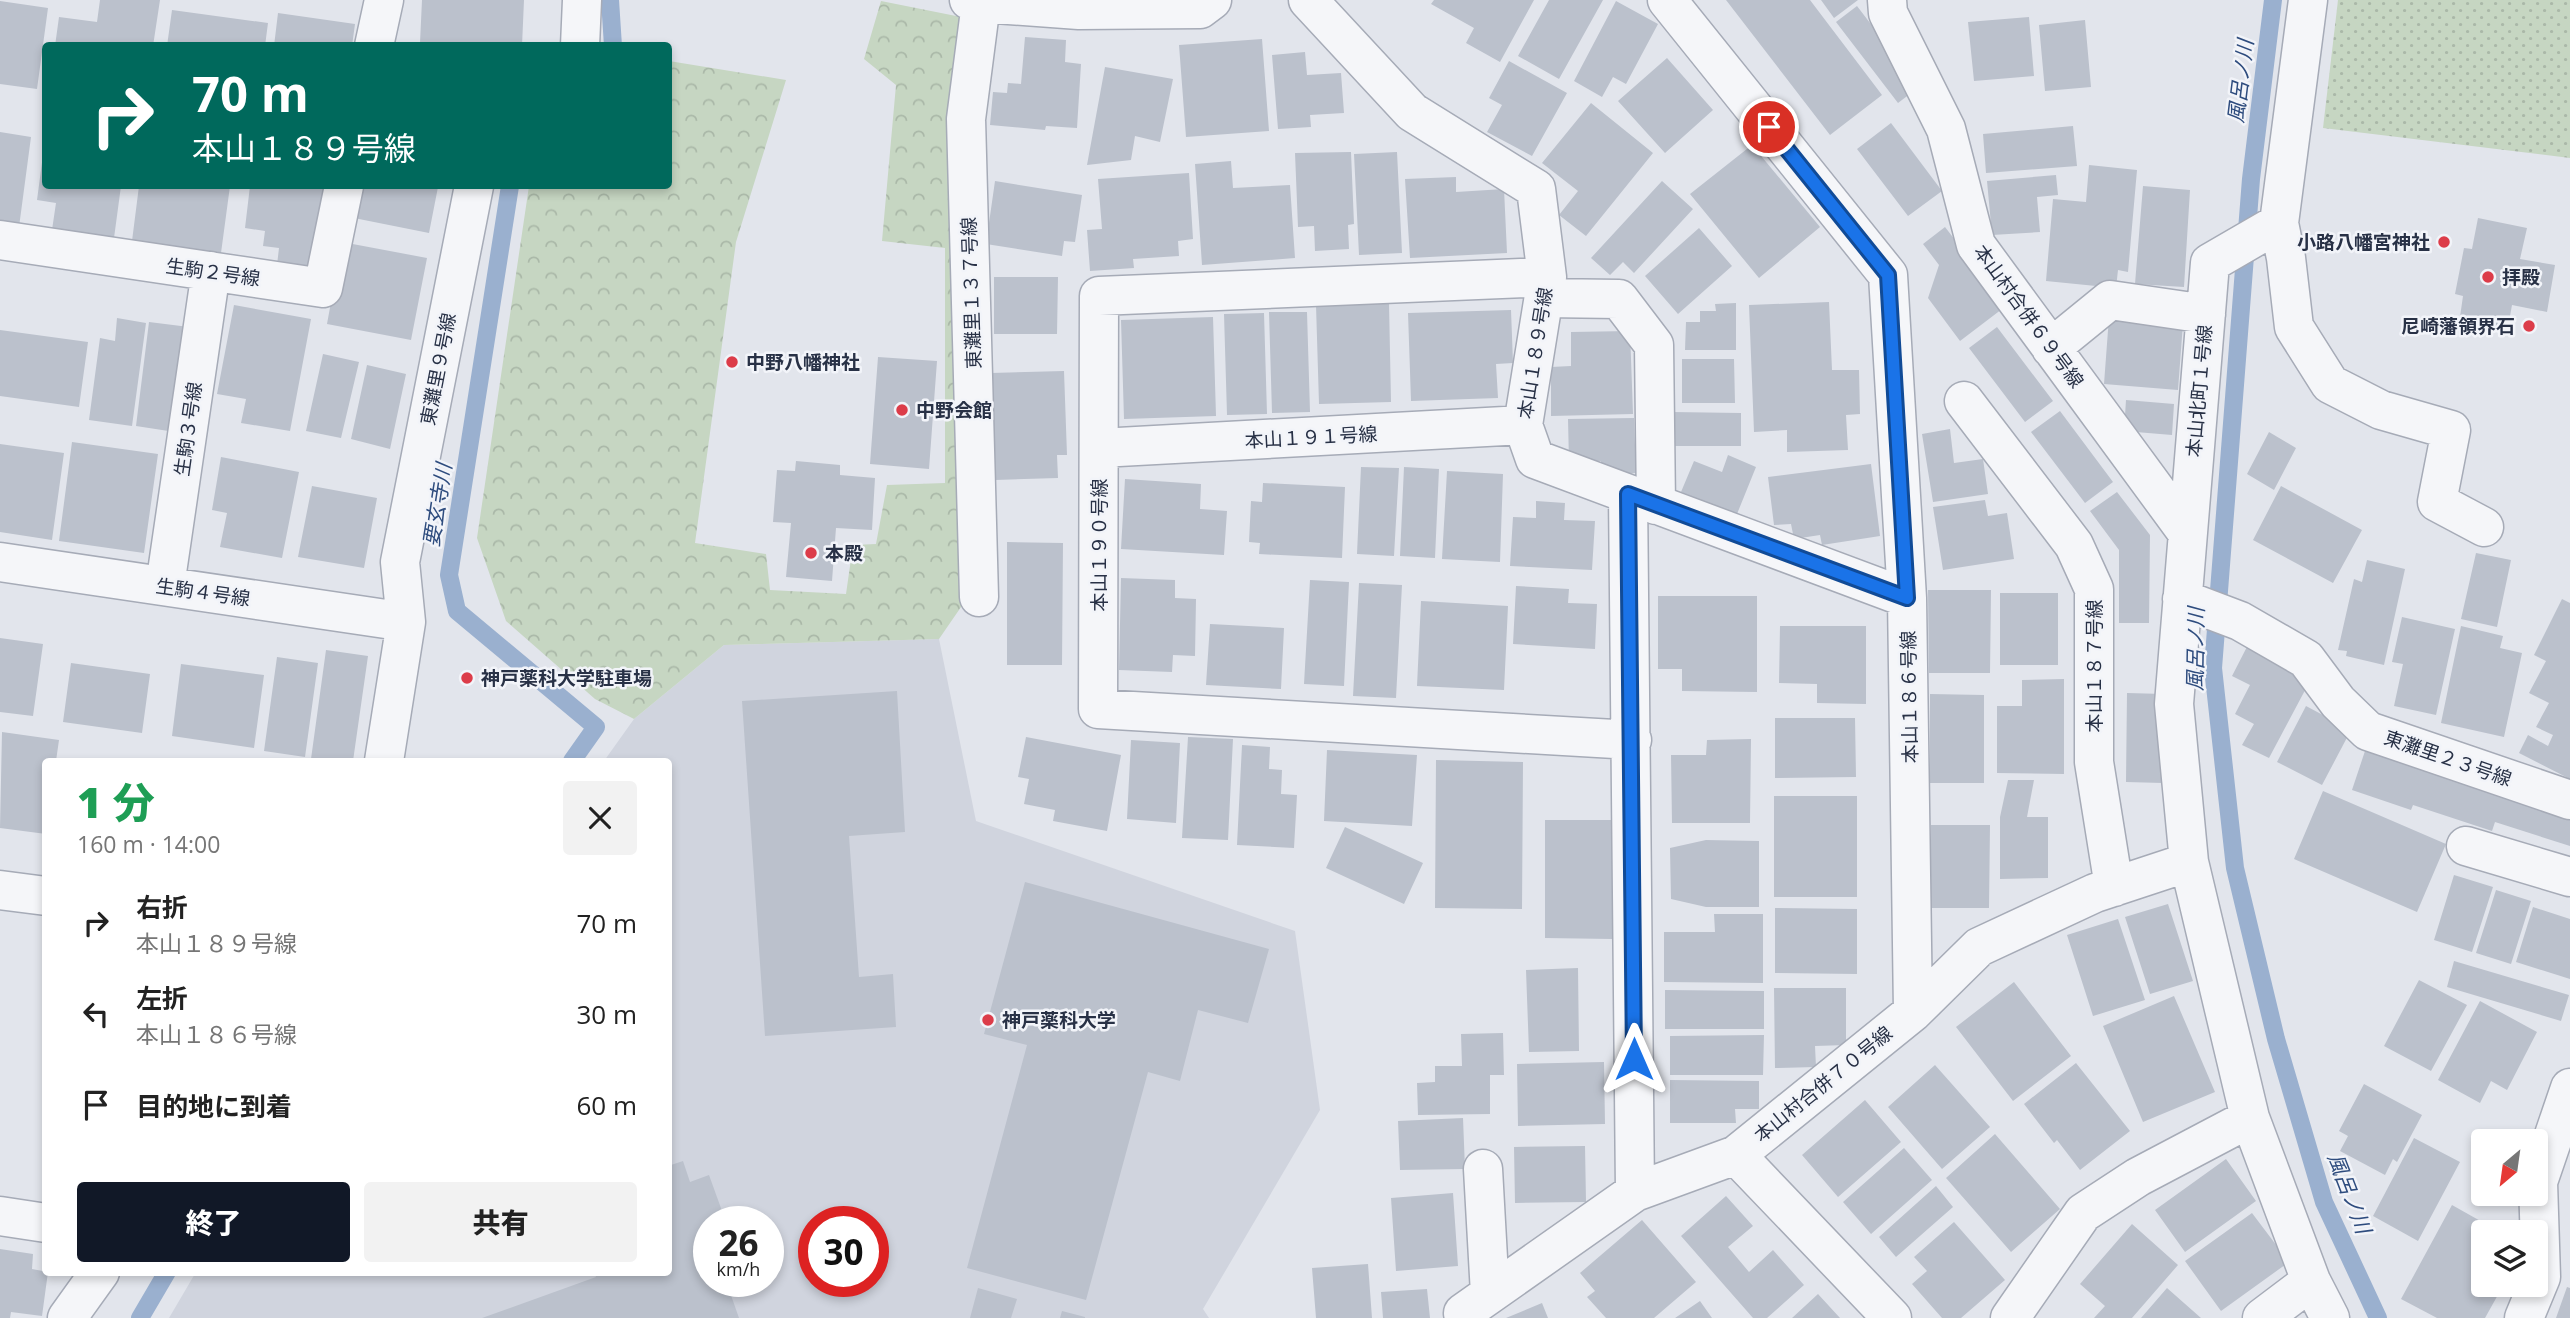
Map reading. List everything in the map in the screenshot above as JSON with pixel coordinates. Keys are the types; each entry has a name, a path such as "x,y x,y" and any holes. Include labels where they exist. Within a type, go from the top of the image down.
{"street":[{"path":"375,42 384,0"},
{"path":"580,42 582,0"},
{"path":"975,1 1079,10 1200,9 1212,0"},
{"name":"本山１８９号線","path":"1308,0 1412,112 1536,189 1546,287 1523,425 1535,459 1907,598"},
{"name":"本山１８６号線","path":"1667,0 1888,275 1907,598 1913,1012"},
{"name":"本山村合併６９号線","path":"1887,0 1888,13 1946,129 1976,245 2186,531"},
{"path":"2308,0 2270,228 2286,258 2294,327 2330,384 2381,410 2451,430 2437,502 2484,527"},
{"name":"東灘里１３７号線","path":"975,1 966,119 979,597"},
{"name":"生駒２号線","path":"0,240 323,288 343,189"},
{"name":"東灘里９号線","path":"384,758 406,622 400,562 473,189"},
{"name":"本山北町１号線","path":"2270,228 2210,263 2186,531 2174,705 2189,862 2249,1118 2311,1281 2330,1318"},
{"name":"生駒３号線","path":"165,586 211,271"},
{"path":"1546,287 1619,299 1654,345 1655,429 1642,500 1632,740 1635,1192"},
{"name":"本山１９０号線","path":"1546,287 1099,296 1098,709 1632,740"},
{"path":"2052,348 2110,300 2206,314"},
{"name":"本山１８７号線","path":"1964,401 2074,545 2094,589 2094,762 2114,887"},
{"name":"本山１９１号線","path":"1100,448 1523,425"},
{"name":"生駒４号線","path":"0,562 406,622"},
{"name":"東灘里２３号線","path":"2182,599 2240,621 2306,659 2338,702 2368,731 2570,800"},
{"path":"2466,846 2570,877"},
{"name":"本山村合併７０号線","path":"1477,1306 1635,1192 1736,1155 1913,1012 1979,947 2095,893 2189,862"},
{"path":"0,890 42,895"},
{"path":"2524,1318 2555,1246 2538,1182 2570,1088"},
{"path":"2010,1318 2083,1213 2138,1177 2249,1118"},
{"path":"1736,1155 1892,1318"},
{"path":"1477,1306 1483,1168"},
{"path":"0,1216 42,1222"},
{"path":"67,1318 97,1276"},
{"path":"2262,1318 2311,1281"}],"shaded area":[{"name":"神戸薬科大学","path":"939,639 976,821 1295,931 1320,1110 1203,1309 1209,1318 169,1318 194,1276 672,1276 672,758 606,758 634,719 724,645"}],"green space":[{"path":"2338,0 2570,0 2570,158 2323,128"},
{"name":"中野八幡神社","path":"881,1 966,18 970,594 939,639 724,645 634,719 595,699 506,621 477,538 529,189 672,189 672,61 786,80 736,242 695,543 766,554 770,590 846,594 853,545 876,544 887,485 945,483 945,248 882,241 896,85 864,59"}],"building":[{"path":"100,0 160,0 154,42 56,42 59,17 97,22"},
{"path":"422,0 524,0 522,42 420,42"},
{"path":"1434,0 1534,0 1500,62 1466,43 1474,28 1431,4"},
{"path":"1549,0 1603,0 1559,79 1518,56"},
{"path":"1726,0 1810,0 1882,95 1830,135"},
{"path":"1821,0 1858,0 1834,18"},
{"path":"0,1 48,8 37,89 0,84"},
{"path":"1616,1 1658,24 1626,84 1613,77 1602,97 1574,81"},
{"path":"1857,6 1919,87 1898,103 1836,22"},
{"path":"172,10 268,23 266,42 168,42"},
{"path":"278,13 355,24 353,42 274,42"},
{"path":"2029,17 2034,76 1974,81 1968,22"},
{"path":"2085,20 2091,87 2045,91 2039,25"},
{"path":"1025,37 1066,40 1065,62 1081,64 1077,128 1046,126 1045,130 990,125 993,92 1007,93 1008,83 1021,84"},
{"path":"1262,39 1269,131 1186,137 1179,45"},
{"path":"1305,52 1307,75 1341,73 1344,113 1310,115 1311,127 1278,129 1272,55"},
{"path":"1667,58 1713,110 1665,153 1618,101"},
{"path":"1509,61 1567,93 1532,156 1487,132 1502,105 1489,98"},
{"path":"1105,67 1173,79 1160,142 1135,136 1131,160 1087,165"},
{"path":"1591,103 1653,153 1586,236 1559,215 1578,191 1542,163"},
{"path":"1891,123 1942,191 1908,216 1857,149"},
{"path":"2073,126 2077,166 1986,173 1983,134"},
{"path":"0,132 31,137 19,227 0,224"},
{"path":"1752,145 1820,227 1759,278 1690,194"},
{"path":"1351,152 1354,224 1348,225 1349,249 1315,251 1314,226 1298,227 1295,153"},
{"path":"1397,152 1402,253 1359,255 1354,154"},
{"path":"1231,161 1233,188 1290,185 1295,258 1202,265 1195,164"},
{"path":"42,162 42,189 121,189 114,238 52,230 56,203 37,200"},
{"path":"2089,165 2137,170 2128,272 2118,270 2116,288 2046,281 2053,199 2086,202"},
{"path":"1189,173 1193,239 1178,241 1179,256 1133,259 1134,268 1090,271 1087,230 1102,229 1098,179"},
{"path":"2056,175 2058,195 2037,197 2040,232 1992,235 1987,181"},
{"path":"1456,177 1456,192 1504,189 1507,253 1410,258 1405,179"},
{"path":"995,181 1082,195 1075,242 1064,241 1062,256 986,244"},
{"path":"1662,181 1693,209 1634,273 1623,262 1610,275 1591,258"},
{"path":"2143,186 2190,190 2184,287 2135,284"},
{"path":"139,189 230,189 221,253 132,241"},
{"path":"250,189 331,189 320,271 277,265 279,248 263,246 265,231 245,228"},
{"path":"354,189 438,189 429,233 349,217"},
{"name":"拝殿","path":"2478,218 2527,228 2520,259 2555,265 2547,312 2512,305 2507,333 2459,324 2463,296 2455,294 2464,248 2472,249"},
{"path":"1945,227 2006,306 1960,341 1928,298 1939,265 1923,244"},
{"path":"1699,228 1732,266 1678,314 1645,276"},
{"path":"342,242 427,258 411,340 327,324"},
{"path":"994,277 1058,277 1057,334 994,334"},
{"path":"1829,302 1832,370 1859,370 1860,414 1846,415 1848,450 1787,452 1787,430 1754,432 1749,305"},
{"path":"1389,303 1391,402 1319,404 1316,305"},
{"path":"1736,303 1736,350 1685,350 1686,322 1700,322 1700,311 1716,311 1715,304"},
{"path":"234,305 311,319 290,431 241,423 246,399 217,394"},
{"path":"1511,310 1513,363 1496,364 1498,398 1411,401 1408,313"},
{"path":"1269,312 1307,312 1310,412 1272,413"},
{"path":"1264,313 1267,414 1227,415 1224,314"},
{"path":"1213,317 1216,416 1124,419 1121,320"},
{"path":"2109,317 2183,323 2178,390 2104,384"},
{"path":"117,318 146,323 132,426 89,420 100,338 115,341"},
{"path":"149,322 189,327 175,432 136,426"},
{"path":"1997,327 2053,401 2025,422 1969,348"},
{"path":"0,330 88,342 79,407 0,396"},
{"path":"1630,331 1633,414 1551,416 1551,367 1571,366 1571,332"},
{"path":"323,354 359,362 341,438 306,431"},
{"path":"878,357 937,361 929,469 870,464"},
{"path":"1682,359 1734,359 1735,403 1682,403"},
{"path":"367,365 406,374 390,449 351,439"},
{"path":"1064,371 1067,455 1057,455 1058,478 995,480 991,373"},
{"path":"2126,400 2174,404 2172,435 2124,431"},
{"path":"2060,411 2113,482 2085,503 2031,432"},
{"path":"1672,412 1741,413 1741,446 1672,446"},
{"path":"1634,418 1636,473 1601,475 1601,461 1569,462 1568,419"},
{"path":"1950,429 1954,463 1983,459 1988,494 1933,502 1922,434"},
{"path":"2269,432 2296,448 2274,490 2247,474"},
{"path":"72,442 158,454 144,553 59,541"},
{"path":"0,444 64,453 52,540 0,532"},
{"path":"1728,455 1756,467 1737,514 1681,492 1694,461 1722,472"},
{"path":"221,457 299,472 282,558 220,547 227,513 212,510"},
{"path":"796,461 840,465 840,475 875,478 872,530 836,528 832,581 786,577 791,523 773,522 777,470 795,471"},
{"path":"1871,464 1880,536 1822,545 1820,535 1794,539 1791,524 1774,525 1768,477"},
{"path":"1361,467 1399,468 1394,556 1357,554"},
{"path":"1404,467 1439,469 1435,558 1400,556"},
{"path":"1447,471 1503,474 1500,562 1442,559"},
{"path":"1125,479 1201,484 1200,509 1227,511 1224,555 1121,549"},
{"path":"1263,483 1345,487 1342,558 1259,554 1260,543 1249,542 1251,501 1262,502"},
{"path":"312,486 377,498 364,568 298,557"},
{"path":"2281,486 2362,530 2333,583 2253,540"},
{"path":"2117,492 2150,535 2149,623 2119,623 2119,550 2090,511"},
{"path":"1985,500 1988,516 2007,513 2014,559 1943,570 1933,507"},
{"path":"1536,501 1565,503 1564,520 1595,521 1592,570 1510,566 1513,517 1536,518"},
{"path":"1007,542 1063,543 1062,665 1007,665"},
{"path":"2476,553 2511,560 2497,627 2461,619"},
{"path":"2367,560 2405,569 2384,665 2346,656 2347,651 2338,650 2354,579 2362,582"},
{"path":"1121,578 1175,580 1175,598 1196,599 1195,656 1173,655 1172,672 1119,670"},
{"path":"1310,580 1349,582 1344,686 1304,684"},
{"path":"1359,583 1402,585 1396,698 1353,696"},
{"path":"1516,586 1569,589 1568,603 1597,604 1595,649 1513,644"},
{"path":"1928,590 1991,590 1990,673 1929,673"},
{"path":"2000,593 2058,593 2058,665 2000,665"},
{"path":"1658,596 1757,596 1757,692 1682,691 1682,669 1658,669"},
{"path":"2562,599 2570,603 2570,779 2519,753 2528,735 2548,746 2553,735 2536,727 2549,703 2529,693 2546,661 2534,655"},
{"path":"1421,601 1508,606 1504,690 1417,686"},
{"path":"2402,617 2455,629 2436,715 2394,706 2403,664 2392,662"},
{"path":"1210,624 1284,628 1281,689 1206,685"},
{"path":"1780,626 1866,626 1866,704 1817,703 1817,684 1779,683"},
{"path":"2461,626 2503,636 2500,648 2522,653 2504,737 2441,723"},
{"path":"0,638 43,644 33,716 0,712"},
{"path":"2251,639 2311,679 2269,758 2242,745 2254,724 2235,714 2250,685 2232,676"},
{"path":"326,650 368,656 353,758 311,758"},
{"path":"277,657 318,663 305,757 264,751"},
{"path":"71,663 150,674 142,733 63,722"},
{"path":"181,664 264,675 254,748 172,736"},
{"path":"2064,679 2064,774 1997,773 1997,706 2022,706 2022,680"},
{"path":"897,691 905,832 849,836 859,977 893,974 896,1027 765,1036 742,701"},
{"path":"2127,693 2164,694 2163,783 2126,782"},
{"path":"1930,694 1984,695 1984,783 1930,783"},
{"path":"2306,706 2351,730 2322,785 2277,762"},
{"path":"1775,718 1855,718 1856,777 1775,778"},
{"path":"2,732 59,740 56,758 42,758 42,833 0,828"},
{"path":"1026,737 1121,755 1107,831 1053,821 1055,810 1024,804 1029,779 1018,777"},
{"path":"1188,737 1233,739 1228,840 1182,838"},
{"path":"1751,739 1750,823 1672,823 1671,755 1706,755 1707,740"},
{"path":"1131,740 1180,743 1176,823 1127,819"},
{"path":"1242,745 1270,747 1269,769 1282,770 1281,794 1297,795 1294,848 1237,845"},
{"path":"2366,748 2570,816 2570,846 2495,822 2492,831 2413,805 2411,810 2352,790"},
{"path":"1327,750 1417,755 1412,826 1324,821"},
{"path":"1436,760 1523,762 1522,909 1435,908"},
{"path":"2008,780 2034,780 2027,817 2048,817 2048,878 2000,879 2000,817"},
{"path":"2323,791 2446,844 2417,912 2294,859"},
{"path":"1774,796 1857,796 1857,897 1774,897"},
{"path":"1545,820 1612,820 1612,939 1545,938"},
{"path":"1931,825 1990,825 1989,908 1931,908"},
{"path":"1345,827 1423,863 1404,904 1326,868"},
{"path":"1706,840 1759,841 1759,907 1706,907 1671,899 1670,848"},
{"path":"2454,875 2493,887 2472,952 2434,940"},
{"path":"1025,882 1269,949 1248,1023 1198,1010 1180,1081 1148,1072 1086,1300 967,1268 1027,1045 984,1034"},
{"path":"2496,890 2531,901 2511,964 2476,953"},
{"path":"2168,904 2193,981 2150,994 2125,917"},
{"path":"2533,907 2570,919 2570,979 2516,962"},
{"path":"1775,908 1857,909 1857,974 1775,973"},
{"path":"1714,914 1763,914 1763,983 1664,982 1664,932 1715,932"},
{"path":"2118,919 2145,1000 2093,1016 2067,935"},
{"path":"2454,961 2569,995 2561,1021 2447,987"},
{"path":"1578,968 1579,1051 1529,1052 1526,970"},
{"path":"2419,980 2467,1005 2431,1071 2384,1046"},
{"path":"2014,982 2071,1056 2013,1101 1956,1027"},
{"path":"1774,988 1846,988 1846,1045 1815,1046 1816,1067 1775,1068"},
{"path":"1665,990 1764,991 1764,1029 1665,1029"},
{"path":"2174,996 2215,1092 2143,1122 2103,1026"},
{"path":"2480,1001 2537,1032 2507,1090 2491,1081 2480,1103 2438,1080"},
{"path":"1503,1033 1504,1075 1490,1075 1490,1114 1418,1115 1417,1083 1435,1082 1435,1066 1462,1066 1461,1034"},
{"path":"1764,1035 1763,1075 1670,1075 1670,1036"},
{"path":"1604,1062 1605,1124 1518,1126 1517,1064"},
{"path":"2076,1063 2130,1131 2080,1170 2057,1140 2054,1143 2024,1104"},
{"path":"1935,1065 1990,1127 1942,1169 1888,1107"},
{"path":"1670,1080 1759,1081 1759,1109 1735,1109 1736,1123 1670,1123"},
{"path":"2364,1084 2422,1115 2397,1162 2393,1159 2385,1175 2340,1151 2348,1136 2339,1131"},
{"path":"1865,1100 1901,1142 1838,1197 1802,1155"},
{"path":"1463,1118 1465,1169 1400,1170 1398,1121"},
{"path":"1995,1134 2060,1209 2011,1252 1946,1178"},
{"path":"2414,1138 2460,1162 2418,1241 2373,1216"},
{"path":"1585,1146 1586,1202 1515,1203 1514,1147"},
{"path":"1904,1148 1932,1180 1871,1234 1843,1202"},
{"path":"2226,1159 2256,1201 2185,1252 2155,1210"},
{"path":"683,1161 690,1182 709,1175 720,1206 693,1206 693,1297 732,1297 739,1318 482,1318 596,1276 672,1276 672,1165"},
{"path":"1936,1186 1953,1207 1896,1257 1879,1237"},
{"path":"1453,1193 1458,1266 1396,1271 1391,1198"},
{"path":"1726,1196 1753,1226 1728,1247 1749,1272 1773,1250 1804,1285 1767,1318 1753,1318 1681,1236"},
{"path":"2452,1205 2479,1220 2471,1220 2471,1297 2497,1297 2485,1318 2437,1318 2401,1299"},
{"path":"2252,1213 2289,1262 2221,1311 2185,1261"},
{"path":"1642,1220 1696,1282 1654,1318 1606,1318 1587,1297 1595,1291 1580,1273"},
{"path":"1954,1222 2005,1280 1961,1318 1942,1318 1912,1284 1927,1271 1914,1257"},
{"path":"2132,1224 2178,1265 2132,1318 2094,1318 2105,1306 2080,1284"},
{"path":"0,1249 33,1254 32,1269 42,1271 42,1276 47,1276 42,1316 11,1312 10,1318 0,1318"},
{"path":"1368,1264 1372,1318 1316,1318 1312,1268"},
{"path":"2567,1287 2570,1288 2570,1318 2556,1318"},
{"path":"978,1288 1017,1299 1011,1318 970,1318"},
{"path":"2167,1288 2201,1318 2141,1318"},
{"path":"1427,1289 1430,1318 1383,1318 1381,1292"},
{"path":"1818,1294 1840,1318 1792,1318"},
{"path":"1700,1301 1712,1318 1675,1318"},
{"path":"1542,1303 1548,1318 1506,1318"},
{"path":"1062,1311 1085,1317 1085,1318 1060,1318"}],"waterway":[{"name":"要玄寺川","path":"610,0 613,42"},
{"name":"風呂ノ川","path":"2273,0 2251,179 2213,668 2235,868 2276,1039 2324,1202 2378,1318"},
{"name":"要玄寺川","path":"510,189 449,575 457,611 596,727 574,758"},
{"name":"要玄寺川","path":"140,1318 165,1276"}],"place":[{"name":"小路八幡宮神社","path":"2444,242"},
{"name":"拝殿","path":"2488,277"},
{"name":"尼崎藩領界石","path":"2529,326"},
{"name":"中野八幡神社","path":"732,362"},
{"name":"中野会館","path":"902,410"},
{"name":"本殿","path":"811,553"},
{"name":"神戸薬科大学駐車場","path":"467,678"},
{"name":"神戸薬科大学","path":"988,1020"}],"route":[{"path":"1634,1059 1628,494 1907,598 1894,336 1888,275 1769,127"}]}
